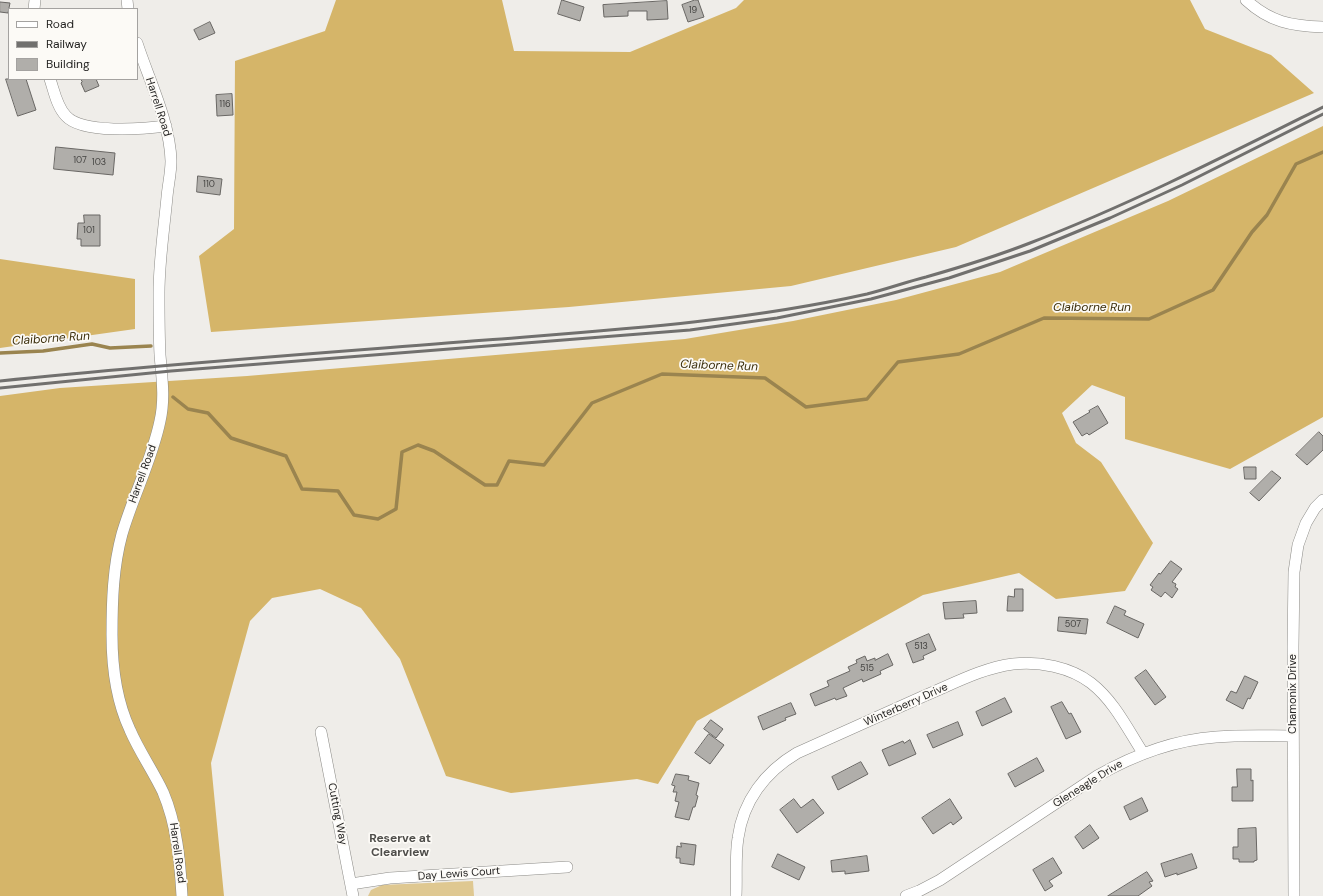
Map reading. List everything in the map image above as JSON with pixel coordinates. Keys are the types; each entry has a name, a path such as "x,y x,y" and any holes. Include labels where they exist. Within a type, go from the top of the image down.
{"street":[{"path":"1246,0 1266,15 1280,22 1295,25 1323,27"},
{"name":"Harrell Road","path":"138,46 166,126 171,163 159,287 160,354 163,396 156,441 122,534 113,586 112,637 117,692 122,712 130,732 163,792 171,814 180,862 182,896"},
{"path":"50,80 65,116 80,125 103,128 141,129 166,126"},
{"name":"Chamonix Drive","path":"1294,896 1293,632 1295,558 1306,523 1323,500"},
{"name":"Winterberry Drive","path":"736,896 740,826 745,810 753,794 762,780 774,768 797,753 992,668 1013,664 1033,664 1062,669 1079,675 1090,682 1109,700 1143,753"},
{"name":"Cutting Way","path":"321,732 354,896"},
{"name":"Gleneagle Drive","path":"906,896 940,880 1098,776 1120,763 1143,753 1189,741 1216,737 1293,736"},
{"name":"Day Lewis Court","path":"351,884 390,878 567,867"}],"shaded area":[{"path":"336,0 502,0 514,51 630,52 736,8 744,0 1190,0 1205,29 1271,55 1314,93 956,247 791,286 569,307 211,332 199,256 234,229 235,61 325,31"},
{"path":"1323,126 1323,417 1230,469 1125,439 1125,397 1092,385 1062,413 1076,443 1101,462 1153,543 1125,591 1056,599 1019,573 923,595 697,721 658,784 637,779 511,793 446,776 400,659 361,608 320,589 272,598 250,621 211,763 224,896 0,896 0,396 60,388 247,376 685,339 793,321 896,300 1000,272 1168,201"},
{"path":"0,259 135,279 135,329 0,348"},
{"path":"473,881 474,896 368,896 371,890 382,885"}],"building":[{"path":"562,0 584,7 580,21 558,14"},
{"path":"698,0 704,17 688,22 682,5"},
{"path":"667,1 668,19 647,20 647,11 628,11 628,16 604,17 603,5"},
{"path":"0,2 10,3 8,13 0,12"},
{"path":"210,22 215,33 199,40 194,30"},
{"path":"6,79 26,80 36,110 18,116"},
{"path":"81,80 96,80 99,86 85,92 81,83"},
{"path":"232,94 233,115 217,116 216,95"},
{"path":"56,147 115,153 113,175 54,169"},
{"path":"198,176 222,179 220,195 197,192"},
{"path":"84,215 100,215 100,246 81,246 81,239 77,239 78,223 84,223"},
{"path":"1098,406 1108,423 1089,435 1087,433 1082,436 1073,422"},
{"path":"1319,432 1323,436 1323,450 1307,465 1296,455"},
{"path":"1244,467 1256,467 1256,479 1245,479"},
{"path":"1272,471 1281,478 1259,501 1250,493"},
{"path":"1171,561 1182,569 1172,582 1176,584 1175,587 1178,589 1172,598 1165,592 1161,597 1151,590 1153,587 1150,585"},
{"path":"1015,589 1023,589 1023,611 1007,611 1008,596 1014,597"},
{"path":"976,601 977,613 963,614 964,618 945,619 943,603"},
{"path":"1115,606 1126,611 1124,615 1144,624 1138,638 1107,623"},
{"path":"1059,617 1088,619 1086,634 1058,631"},
{"path":"929,634 936,650 923,656 924,659 913,663 906,644"},
{"path":"888,654 893,665 880,671 881,674 863,682 862,679 843,688 847,696 836,700 835,698 815,706 810,694 829,686 827,681 850,671 848,667 857,663 856,660 865,656 867,661 875,658 875,660"},
{"path":"1146,670 1166,697 1155,705 1135,678"},
{"path":"1245,676 1258,682 1250,699 1248,698 1243,709 1226,700 1231,691 1236,693"},
{"path":"1005,698 1012,712 982,726 976,712"},
{"path":"1062,702 1069,714 1071,713 1081,732 1066,739 1051,707"},
{"path":"791,703 796,714 763,730 758,717"},
{"path":"711,720 723,729 716,738 704,729"},
{"path":"958,722 963,735 933,748 927,735"},
{"path":"709,734 724,745 710,764 695,753"},
{"path":"910,740 916,754 889,766 882,750 903,741 904,743"},
{"path":"1037,758 1044,771 1015,787 1008,774"},
{"path":"861,762 868,774 838,790 832,777"},
{"path":"1237,769 1251,769 1251,781 1253,780 1253,801 1232,801 1232,787 1237,787"},
{"path":"676,774 689,776 688,780 699,783 696,795 698,796 689,820 675,817 679,802 675,801 677,792 673,792 675,786 672,785"},
{"path":"1142,798 1148,811 1130,820 1124,807"},
{"path":"794,799 801,808 813,799 824,813 797,833 780,810"},
{"path":"950,799 962,818 953,825 951,822 933,834 922,818"},
{"path":"1090,825 1099,838 1083,849 1075,837"},
{"path":"1256,828 1257,860 1254,862 1239,862 1239,859 1233,859 1233,847 1238,847 1238,829"},
{"path":"681,843 696,845 694,865 680,863 680,858 676,858 677,846 681,847"},
{"path":"778,854 805,867 799,880 772,867"},
{"path":"1192,854 1197,868 1177,875 1177,873 1165,877 1161,864"},
{"path":"867,856 869,871 845,874 845,871 832,872 831,861"},
{"path":"1053,858 1062,873 1049,881 1053,886 1045,891 1033,870"},
{"path":"1147,872 1153,881 1149,882 1152,886 1138,896 1108,896"}],"waterway":[{"name":"Claiborne Run","path":"173,397 188,409 208,413 231,438 286,456 302,489 338,491 354,515 378,519 396,509 402,452 418,445 434,451 485,485 497,485 509,461 544,465 592,403 662,374 765,378 806,407 867,399 898,362 959,354 1044,318 1149,319 1213,290 1252,232 1267,215 1296,164 1323,152"},
{"name":"Claiborne Run","path":"0,353 43,351 92,344 110,348 151,346"}],"railway":[{"path":"0,381 182,364 582,333 677,324 773,312 820,304 867,294 992,257 1017,248 1068,228 1142,195 1323,107"},
{"path":"0,388 171,371 690,330 777,318 871,299 949,278 1030,251 1110,218 1182,185 1323,114"}],"district":[{"name":"Reserve at Clearview","path":"400,846"}]}
